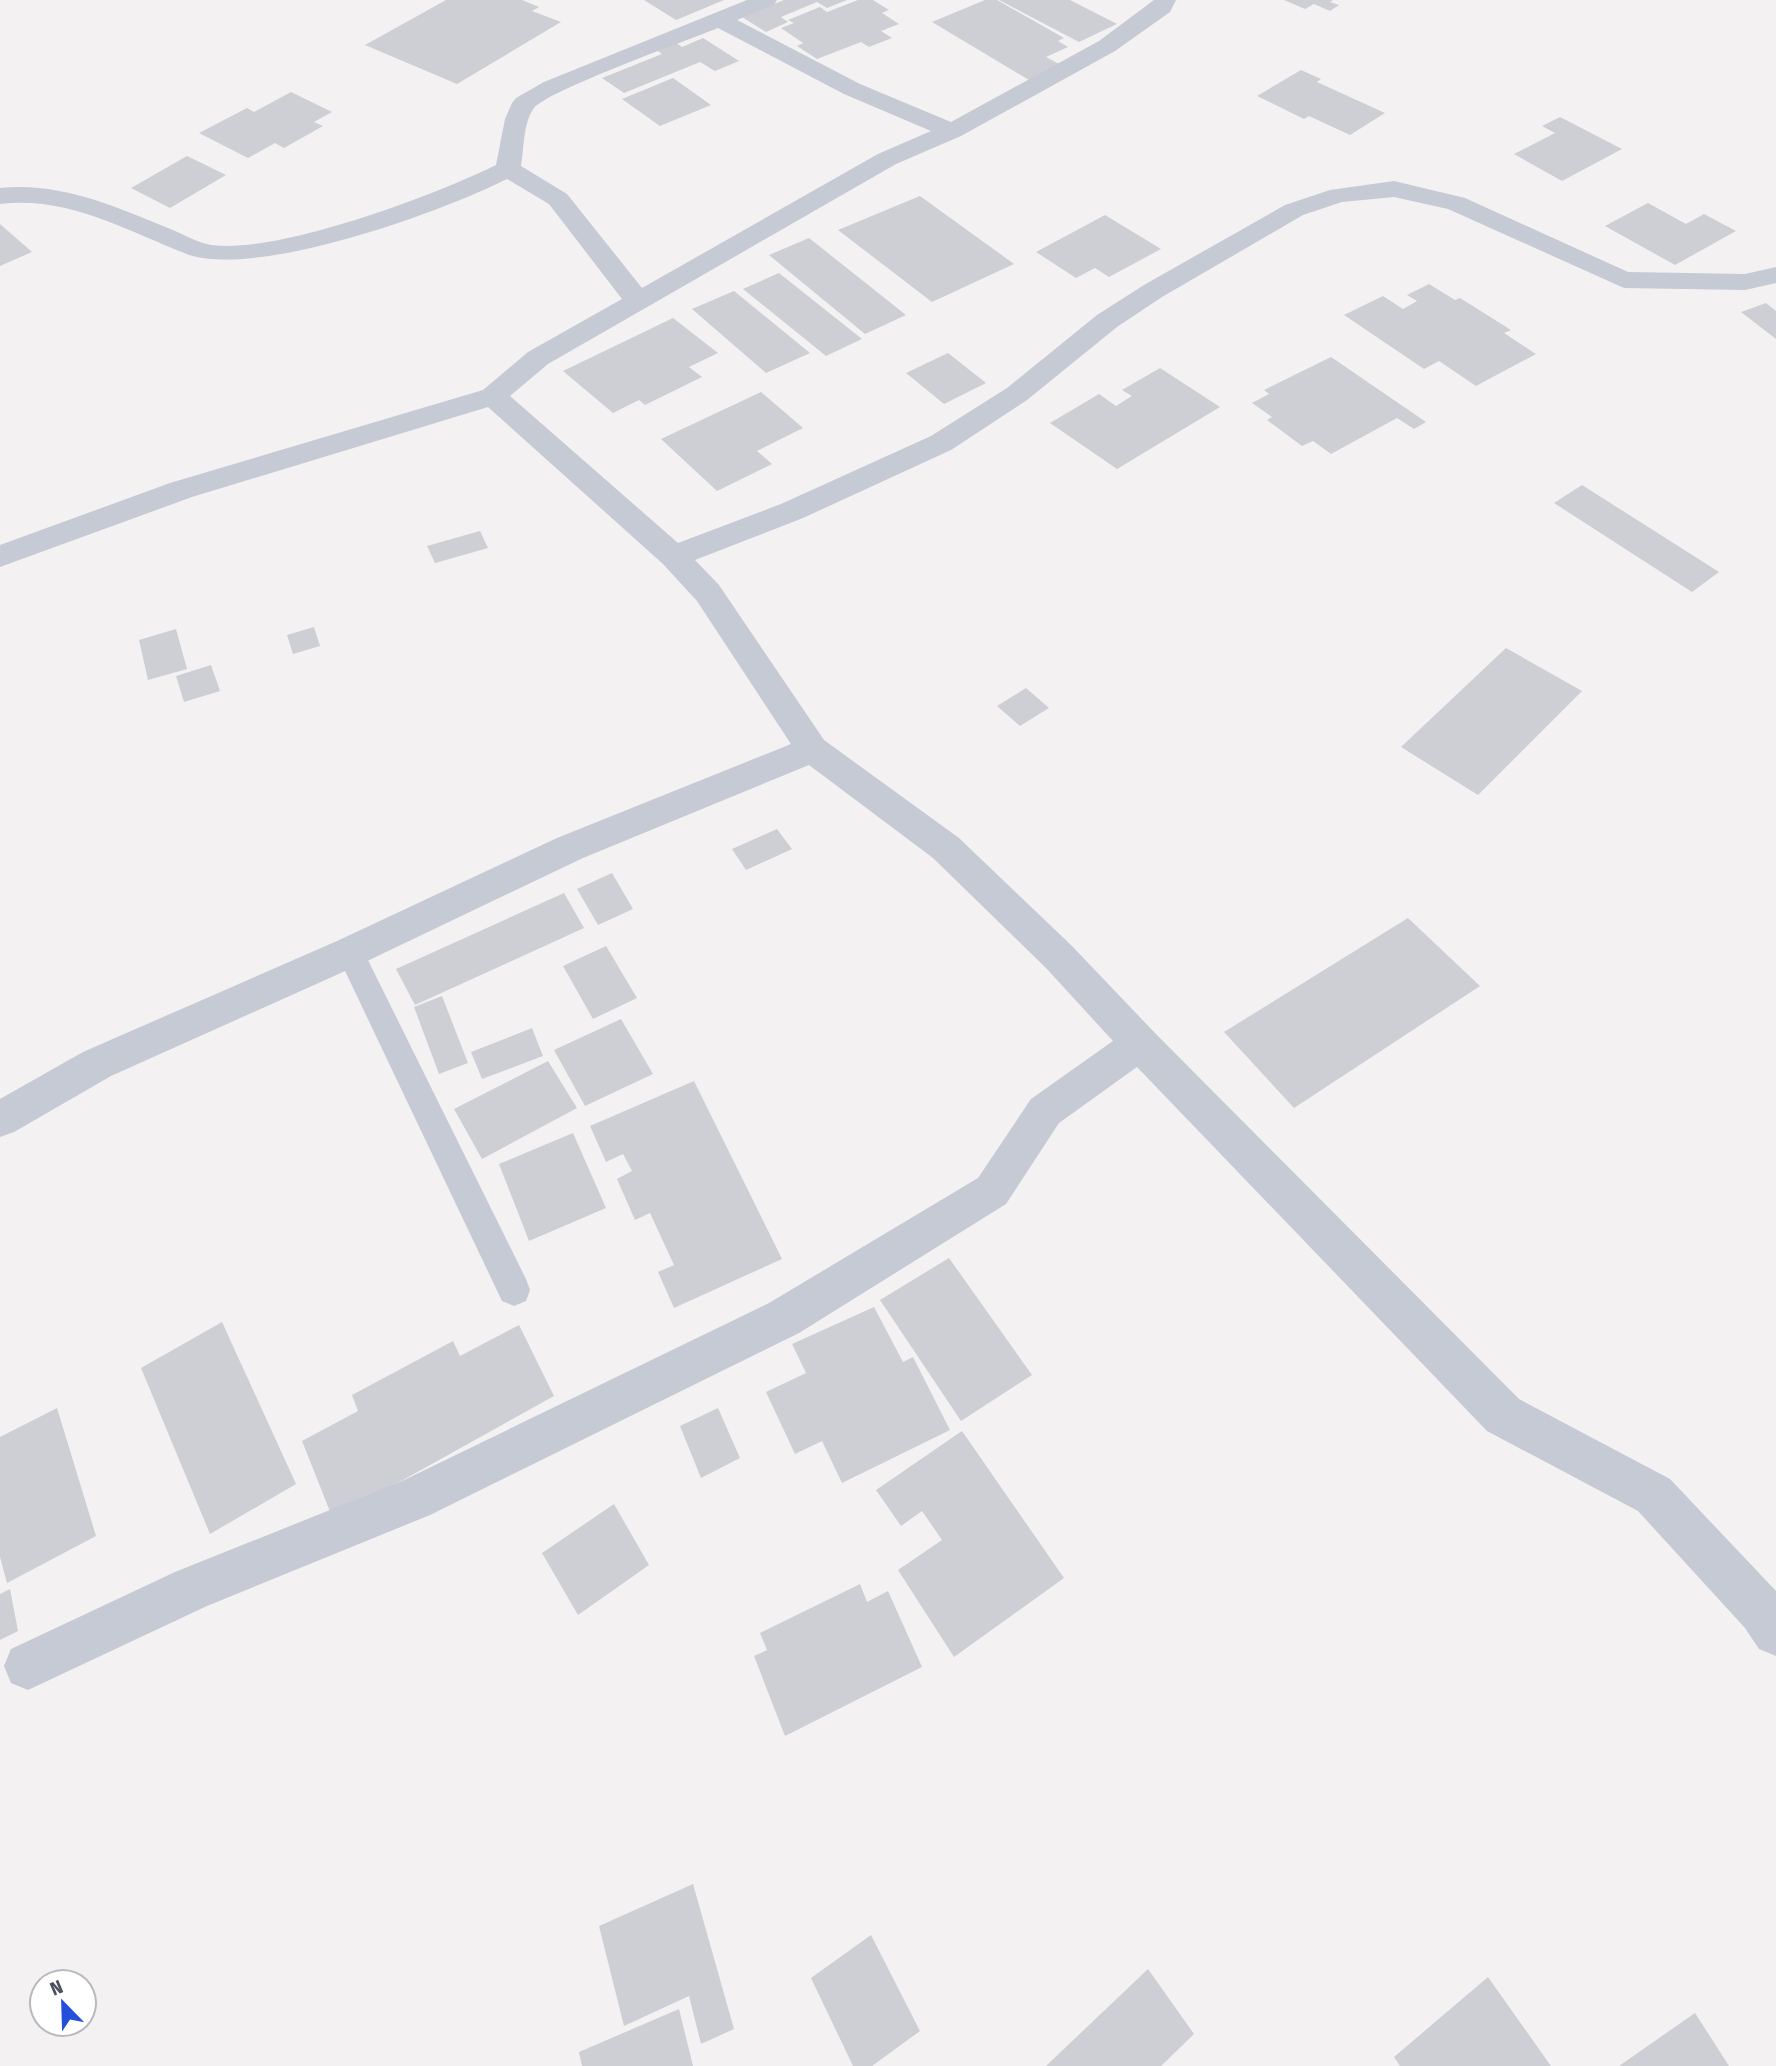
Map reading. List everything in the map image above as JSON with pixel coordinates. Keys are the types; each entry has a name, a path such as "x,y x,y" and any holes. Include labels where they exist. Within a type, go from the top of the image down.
{"street":[{"path":"0,196 23,191 61,197 208,252 234,253 343,231 482,184 508,169 517,119 524,103 552,87 766,0"},
{"path":"0,556 181,491 493,396 538,358 887,159 952,131 1107,46 1163,7 1165,0"},
{"path":"720,20 852,89 952,131"},
{"path":"508,169 558,200 587,233 638,301"},
{"path":"674,556 792,511 941,443 1017,394 1107,321 1153,291 1294,210 1339,195 1394,189 1456,203 1624,279 1745,282 1776,275"},
{"path":"493,396 674,556 708,593 812,749 946,848 1059,957 1140,1044 1503,1415 1654,1495 1762,1611 1776,1633"},
{"path":"0,1119 97,1064 350,952 570,848 812,749"},
{"path":"28,1666 192,1589 414,1499 784,1318 992,1191 1045,1111 1140,1044"}],"lane":[{"path":"350,952 514,1290"}],"building":[{"path":"446,0 522,0 539,7 532,11 561,22 457,84 365,45"},
{"path":"644,0 724,0 676,20"},
{"path":"784,0 847,0 827,8 817,2 781,17 788,22 766,32 742,17"},
{"path":"858,0 873,0 889,10 882,13 899,24 881,31 892,38 869,47 861,42 817,59 797,46 803,43 781,28 794,23 788,20 820,7 827,12"},
{"path":"985,0 997,0 1064,38 1058,41 1068,47 1046,57 1061,65 1029,80 932,22"},
{"path":"999,0 1070,0 1117,24 1079,42"},
{"path":"1284,0 1333,0 1330,2 1339,5 1330,11 1314,4 1305,9"},
{"path":"703,38 739,61 715,71 700,62 624,93 602,78 662,54 655,49 674,41 682,47"},
{"path":"1301,70 1321,79 1317,82 1385,113 1350,135 1309,116 1304,119 1257,96"},
{"path":"673,78 711,105 660,126 622,99"},
{"path":"291,92 332,112 314,122 323,126 284,148 275,143 248,158 199,133 247,108 254,112"},
{"path":"1560,117 1622,149 1562,181 1514,154 1555,133 1542,126"},
{"path":"187,156 226,175 170,208 131,188"},
{"path":"920,196 1014,264 932,302 838,230"},
{"path":"1648,203 1686,224 1704,214 1736,231 1675,265 1605,226"},
{"path":"1105,215 1161,249 1109,277 1095,268 1076,278 1036,252"},
{"path":"0,224 32,252 0,266"},
{"path":"809,238 906,315 865,334 769,255"},
{"path":"779,273 862,339 826,356 743,289"},
{"path":"1429,284 1455,300 1460,298 1511,330 1504,333 1536,354 1476,386 1439,361 1424,369 1344,315 1383,296 1403,309 1417,301 1407,295"},
{"path":"734,291 810,353 766,373 692,309"},
{"path":"1766,303 1776,311 1776,339 1741,312"},
{"path":"673,318 718,353 689,367 702,377 645,405 639,400 613,413 563,371"},
{"path":"948,353 986,383 944,404 906,373"},
{"path":"1331,357 1426,422 1414,429 1397,418 1331,454 1313,441 1302,446 1267,420 1272,417 1252,403 1269,394 1264,390"},
{"path":"1160,368 1220,407 1117,469 1050,423 1099,394 1116,406 1132,396 1122,390"},
{"path":"761,392 803,428 757,451 772,464 717,491 661,439"},
{"path":"1582,485 1719,572 1692,592 1554,503"},
{"path":"480,531 488,548 435,563 427,546"},
{"path":"314,627 320,646 293,654 287,635"},
{"path":"176,629 187,669 148,680 139,640"},
{"path":"1506,648 1582,691 1478,795 1401,747"},
{"path":"211,665 220,691 184,702 176,676"},
{"path":"1026,688 1049,708 1020,726 997,706"},
{"path":"777,829 792,849 746,870 732,849"},
{"path":"612,873 633,909 598,925 577,889"},
{"path":"564,893 584,928 415,1005 396,969"},
{"path":"1408,918 1480,986 1294,1108 1224,1032"},
{"path":"606,946 637,998 593,1019 563,966"},
{"path":"442,996 468,1063 439,1074 414,1007"},
{"path":"621,1019 653,1074 585,1106 554,1050"},
{"path":"532,1028 543,1056 482,1079 471,1052"},
{"path":"548,1061 577,1108 482,1159 454,1109"},
{"path":"694,1081 782,1259 674,1308 658,1272 674,1265 650,1213 635,1220 617,1179 632,1171 623,1154 606,1162 590,1126"},
{"path":"573,1133 606,1208 529,1241 499,1164"},
{"path":"949,1258 1032,1375 961,1421 880,1300"},
{"path":"874,1307 903,1362 913,1357 950,1430 842,1483 822,1441 795,1454 766,1392 806,1373 792,1344"},
{"path":"222,1322 296,1484 210,1534 141,1368"},
{"path":"519,1325 554,1396 333,1519 302,1441 358,1411 352,1395 453,1341 460,1356"},
{"path":"57,1408 96,1536 7,1583 0,1557 0,1437"},
{"path":"718,1408 740,1458 701,1478 680,1426"},
{"path":"962,1431 1064,1578 954,1657 898,1570 942,1540 922,1511 901,1526 876,1490"},
{"path":"614,1504 649,1565 578,1615 542,1553"},
{"path":"860,1584 867,1602 888,1591 922,1667 785,1736 754,1656 767,1650 760,1633"},
{"path":"10,1589 18,1631 0,1640 0,1594"},
{"path":"693,1884 734,2029 701,2044 689,1996 624,2026 599,1926"},
{"path":"871,1935 920,2031 872,2066 853,2066 811,1978"},
{"path":"1148,1969 1194,2034 1161,2066 1046,2066"},
{"path":"1488,1977 1551,2066 1400,2066 1394,2057"},
{"path":"679,2009 693,2066 582,2066 579,2052"},
{"path":"1695,2013 1729,2066 1619,2066"}]}
